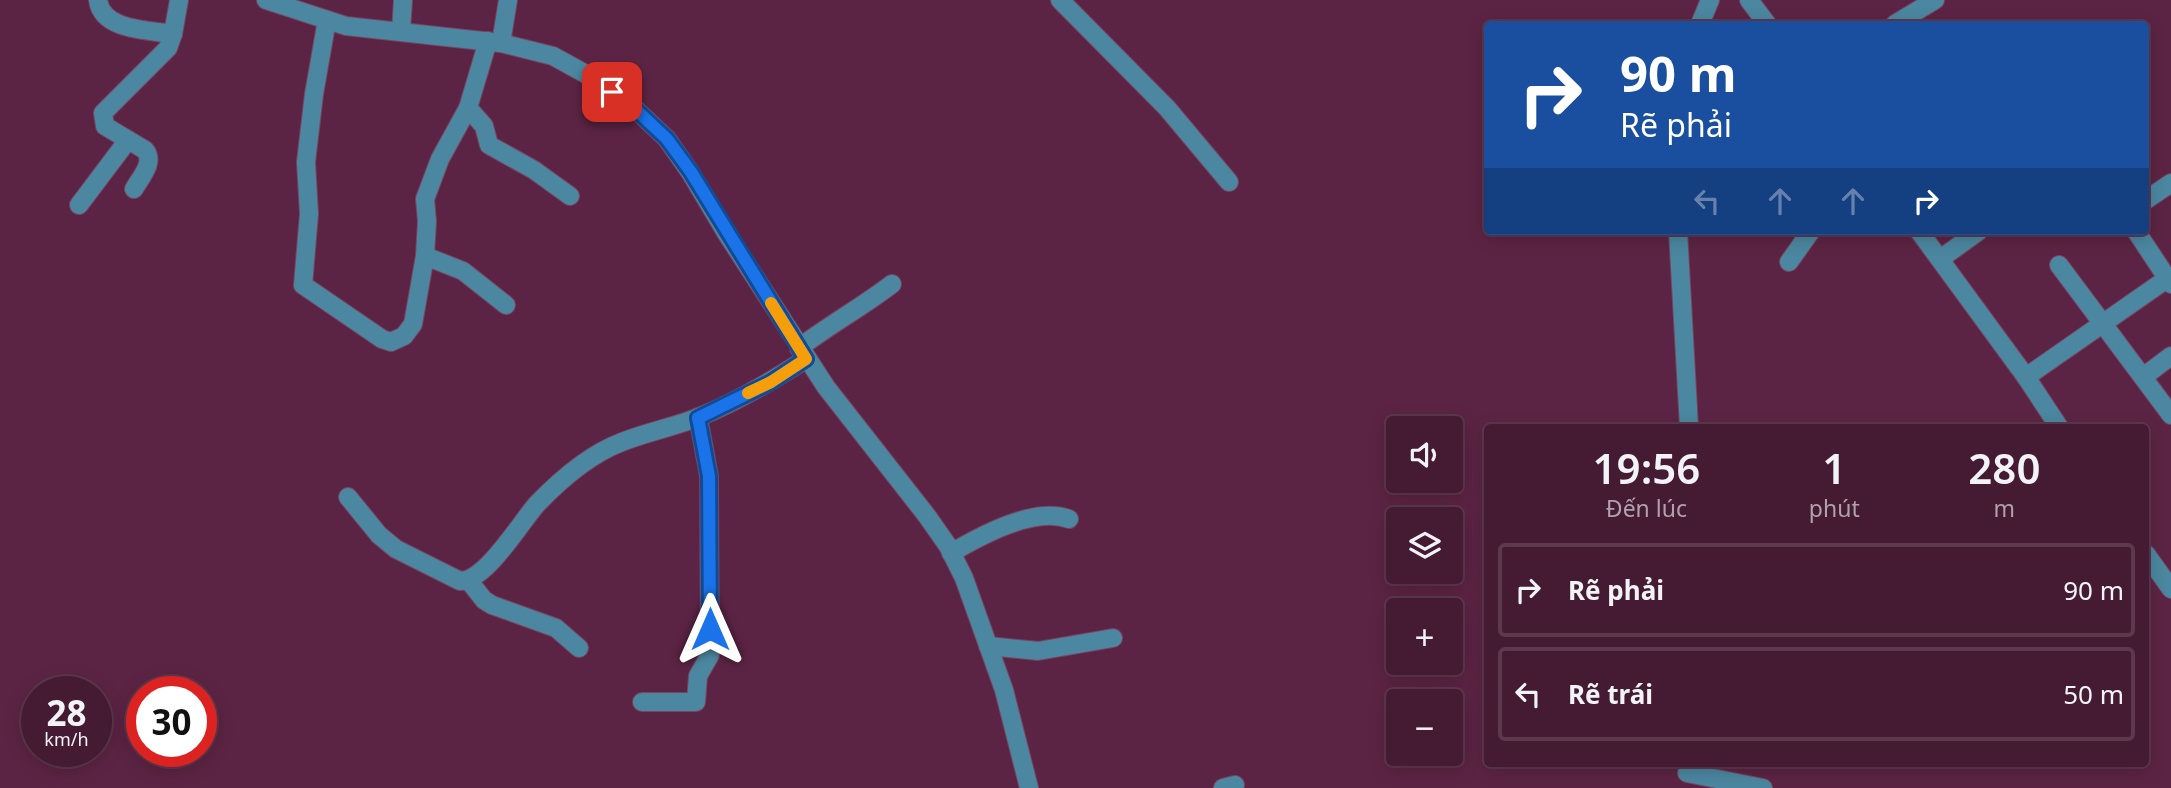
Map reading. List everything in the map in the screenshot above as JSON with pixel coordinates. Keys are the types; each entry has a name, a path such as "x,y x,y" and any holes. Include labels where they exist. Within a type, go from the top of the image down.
{"street":[{"path":"98,0 99,8 116,24 173,34"},
{"path":"134,189 150,161 145,150 105,126 103,113 168,48 179,0"},
{"path":"269,0 346,26 495,42 553,56 593,78 632,106 667,139 691,172 803,354 927,516 951,553 964,578 1004,690 1029,788"},
{"path":"401,31 403,0"},
{"path":"327,20 306,162 309,214 303,285 382,339 391,342 404,336 413,324 425,256 425,199 440,159 468,108 495,42 508,0"},
{"path":"1060,0 1167,108 1230,182"},
{"path":"1701,21 1710,0"},
{"path":"1749,0 1765,21"},
{"path":"1900,21 1935,0"},
{"path":"468,108 484,126 489,145 534,170 570,196"},
{"path":"79,205 128,140"},
{"path":"2149,198 2171,183"},
{"path":"1678,235 1689,424"},
{"path":"1789,262 1808,235"},
{"path":"1922,235 2057,424"},
{"path":"1940,259 1973,235"},
{"path":"2026,377 2170,279 2139,235"},
{"path":"425,256 463,271 506,305"},
{"path":"2059,265 2171,415"},
{"path":"348,497 379,535 396,549 460,581 469,581 477,576 511,539 536,505 570,473 598,453 621,442 698,418 771,382 803,354 824,328 860,309 892,284"},
{"path":"2143,377 2171,356"},
{"path":"642,702 696,702 698,677 710,655 709,476 698,418"},
{"path":"951,553 1012,524 1042,515 1056,514 1069,519"},
{"path":"2149,558 2171,589"},
{"path":"469,581 492,606 556,628 579,648"},
{"path":"988,646 1038,652 1113,638"},
{"path":"1687,775 1763,788"}],"slow traffic":[{"path":"748,393 771,382 806,359 771,303"}],"route":[{"path":"612,92 632,106 667,139 691,172 806,359 771,382 698,418 709,476 710,629"}]}
